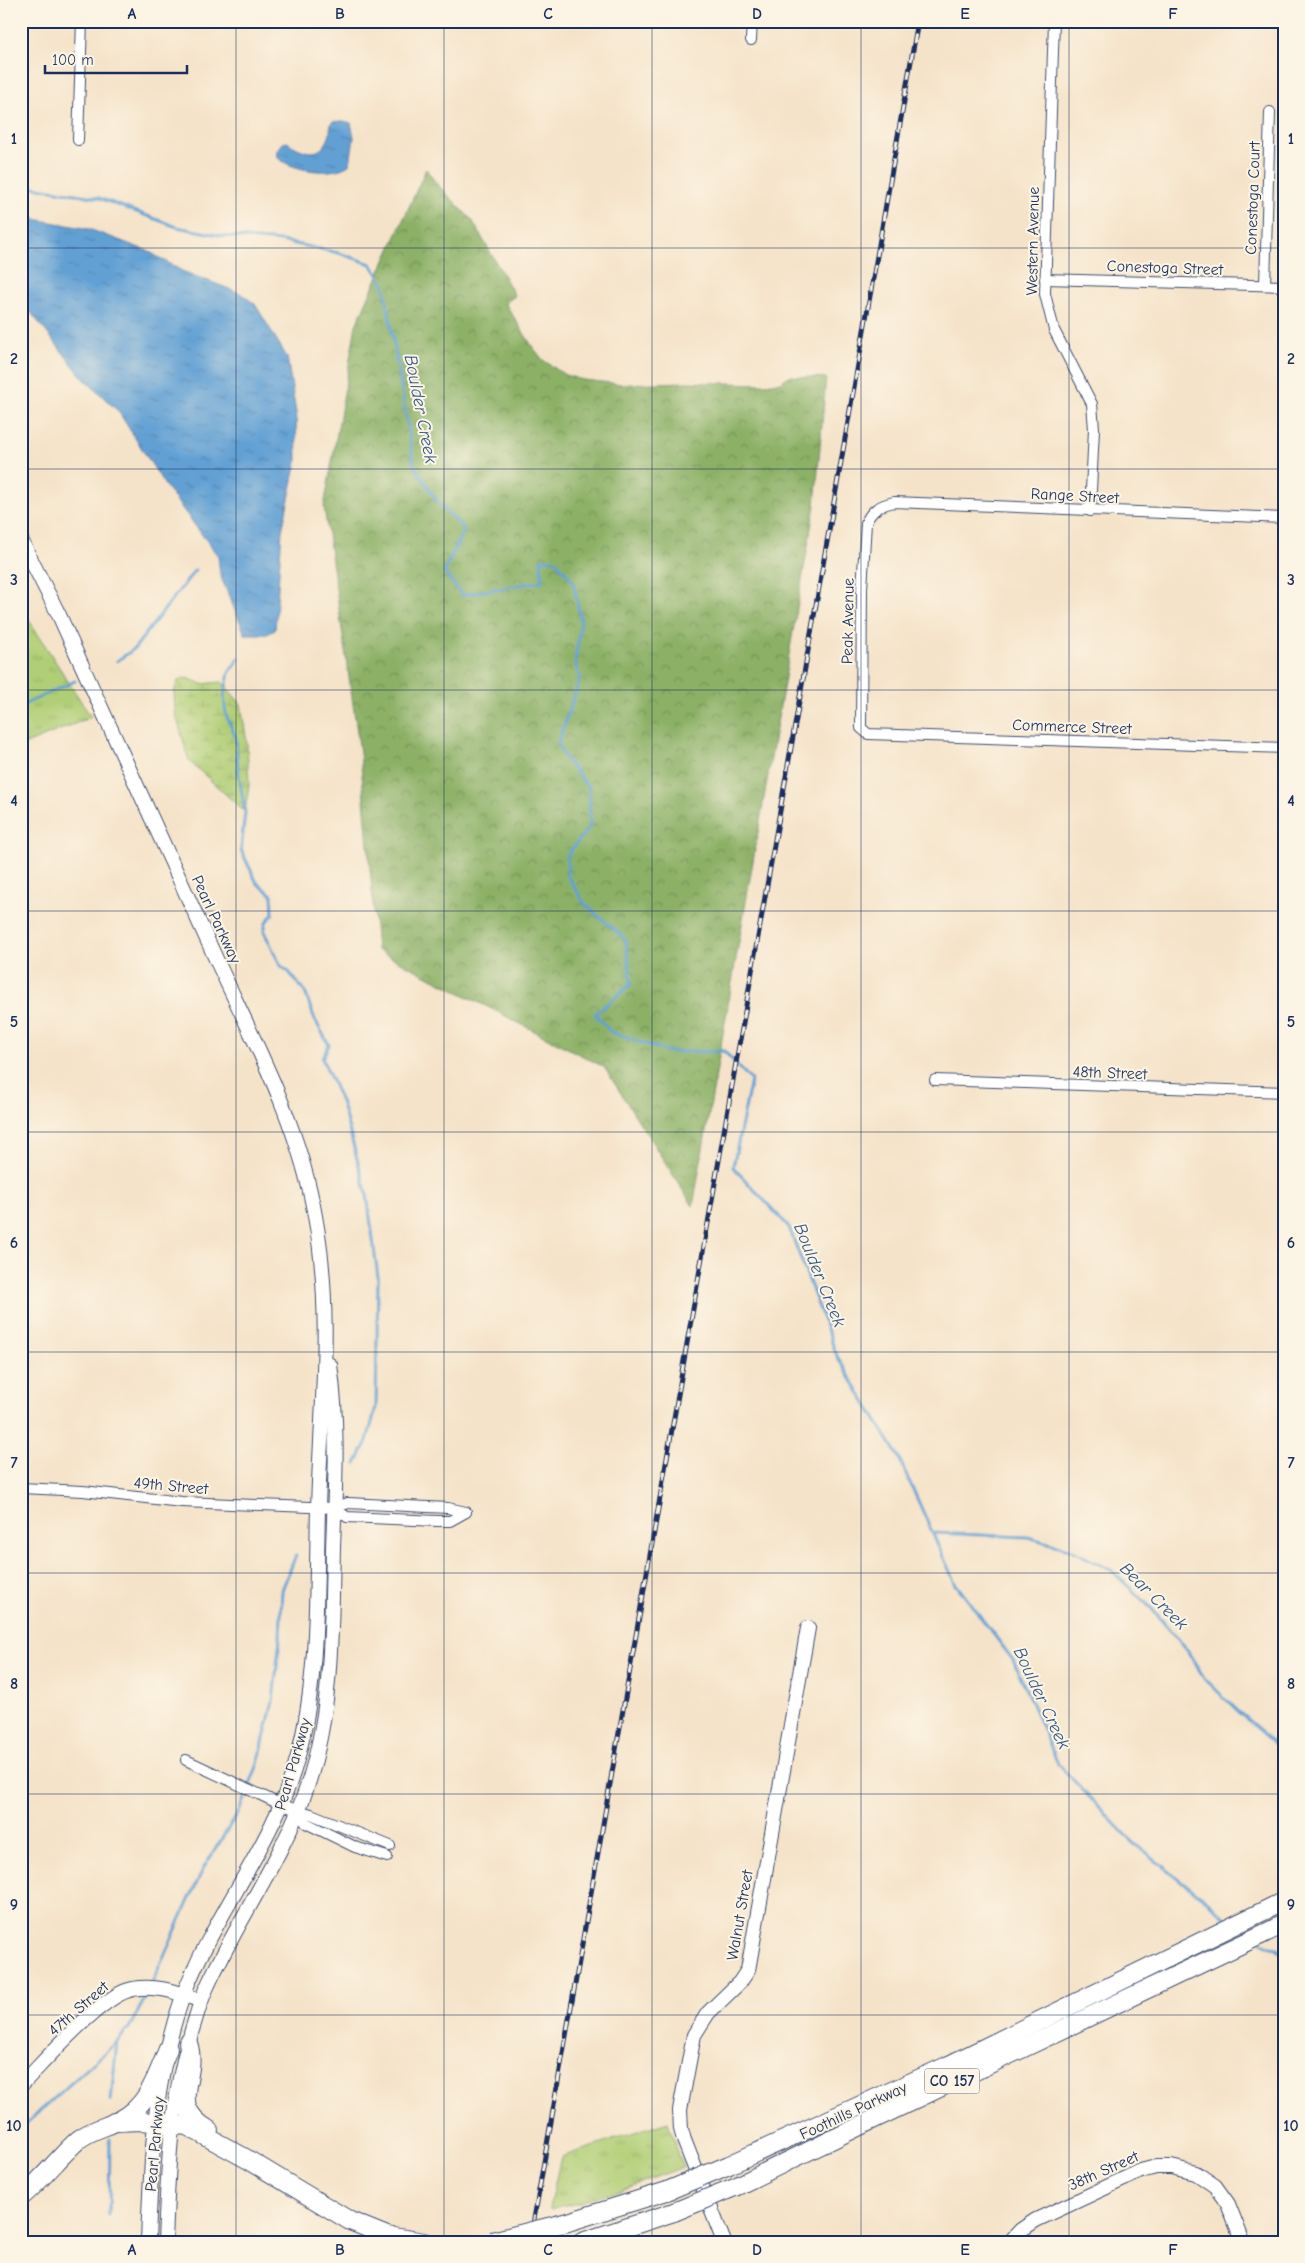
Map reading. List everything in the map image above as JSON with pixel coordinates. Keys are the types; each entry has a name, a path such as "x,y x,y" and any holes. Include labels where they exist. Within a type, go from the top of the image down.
{"highway":[{"name":"Foothills Parkway","path":"489,2242 568,2222 667,2190 729,2165 872,2102 1284,1901"},
{"name":"Foothills Parkway","path":"582,2242 674,2212 737,2186 885,2113 1284,1924"},
{"path":"188,2043 191,2061 186,2083 186,2103 193,2118 262,2161 277,2177"},
{"path":"21,2197 47,2174 78,2140 94,2130 131,2113 142,2103 168,2049"},
{"path":"114,2122 154,2122 187,2126 350,2221 369,2230 404,2240 424,2242"}],"main road":[{"name":"Pearl Parkway","path":"21,540 60,615 278,1091 300,1152 316,1216 323,1272 325,1330 310,1687 298,1756 282,1805 256,1858 204,1951 184,1995 158,2088 154,2122 148,2242"},
{"name":"Pearl Parkway","path":"165,2242 171,2124 176,2092 200,2002 225,1950 274,1863 298,1812 315,1760 327,1698 334,1508 335,1407 325,1330"},
{"name":"Walnut Street","path":"724,2242 684,2140 680,2119 682,2098 694,2035 708,2013 740,1982 748,1970 808,1628"},
{"name":"47th Street","path":"21,2085 106,2002 124,1991 141,1988 159,1988 200,2002"},
{"name":"38th Street","path":"1010,2242 1021,2230 1036,2220 1142,2171 1163,2166 1196,2173 1214,2186 1228,2204 1243,2242"}],"street":[{"path":"78,140 82,21"},
{"path":"751,40 752,21"},
{"name":"Western Avenue","path":"1054,21 1045,279 1046,306 1054,330 1092,404 1094,430 1090,511"},
{"name":"Conestoga Court","path":"1265,285 1270,112"},
{"name":"Conestoga Street","path":"1045,279 1284,286"},
{"name":"Range Street","path":"869,516 877,507 894,502 1284,518"},
{"name":"Peak Avenue","path":"861,728 862,589 866,524 869,516"},
{"name":"Commerce Street","path":"861,728 868,734 1284,748"},
{"name":"48th Street","path":"935,1080 1284,1092"},
{"name":"49th Street","path":"21,1488 92,1492 182,1502 334,1508"},
{"path":"348,1502 448,1508 466,1512 450,1521 419,1521 347,1517 334,1508 348,1502"},
{"path":"186,1760 298,1812 311,1814 390,1846"},
{"path":"298,1812 306,1823 363,1850 387,1857"}],"green space":[{"path":"426,169 436,183 472,220 515,296 505,303 532,346 543,360 565,375 583,380 621,384 687,382 764,384 781,382 788,376 826,378 815,505 693,1206 604,1067 377,950 360,752 324,507 356,325"},
{"path":"21,608 91,717 21,746"},
{"path":"187,678 202,684 222,682 241,704 247,744 249,785 245,812 189,761 175,712 174,692 178,681"},
{"path":"668,2122 683,2167 619,2191 551,2210 549,2208 561,2157"}],"water":[{"path":"343,121 351,123 354,137 350,164 343,168 314,171 293,166 278,158 277,151 283,143 287,142 304,151 315,152 321,149 329,137 332,122"},
{"path":"29,218 89,229 148,251 182,271 240,293 255,304 287,357 296,413 297,462 282,531 275,630 267,634 245,634 220,575 218,556 166,487 118,411 83,378 21,300 21,219"}],"waterway":[{"name":"Boulder Creek","path":"21,185 99,198 177,227 223,236 281,241 339,253 371,264 384,284 414,465 438,503 464,529 444,572 462,595 542,581 541,559 555,560 573,581 581,622 575,662 580,679 558,743 564,757 589,788 590,826 568,854 567,875 585,904 626,940 631,984 595,1014 611,1032 669,1052 724,1051 751,1080 733,1167 789,1227 837,1356 898,1456 955,1583 1013,1660 1058,1764 1132,1842 1213,1906 1229,1921"},
{"path":"117,661 134,649 195,570"},
{"path":"239,658 229,673 224,696 226,715 236,738 238,770 245,812 241,850 257,883 272,895 273,914 266,922 264,932 281,966 289,972 305,992 315,1020 329,1045 322,1058 342,1104 367,1195 378,1277 376,1407 367,1441 356,1464"},
{"path":"21,706 75,681"},
{"name":"Bear Creek","path":"933,1533 1028,1537 1069,1549 1111,1570 1152,1609 1186,1649 1205,1679 1242,1715 1284,1751"},
{"path":"151,1985 203,1869 239,1811 258,1764 273,1701 280,1639 282,1590 296,1555"},
{"name":"Boulder Creek","path":"1262,1941 1278,1949 1284,1955"},
{"path":"21,2128 117,2042 129,2028 148,1993"},
{"path":"111,2101 117,2042"},
{"path":"109,2215 110,2139"}],"railway":[{"path":"530,2242 918,21"}]}
